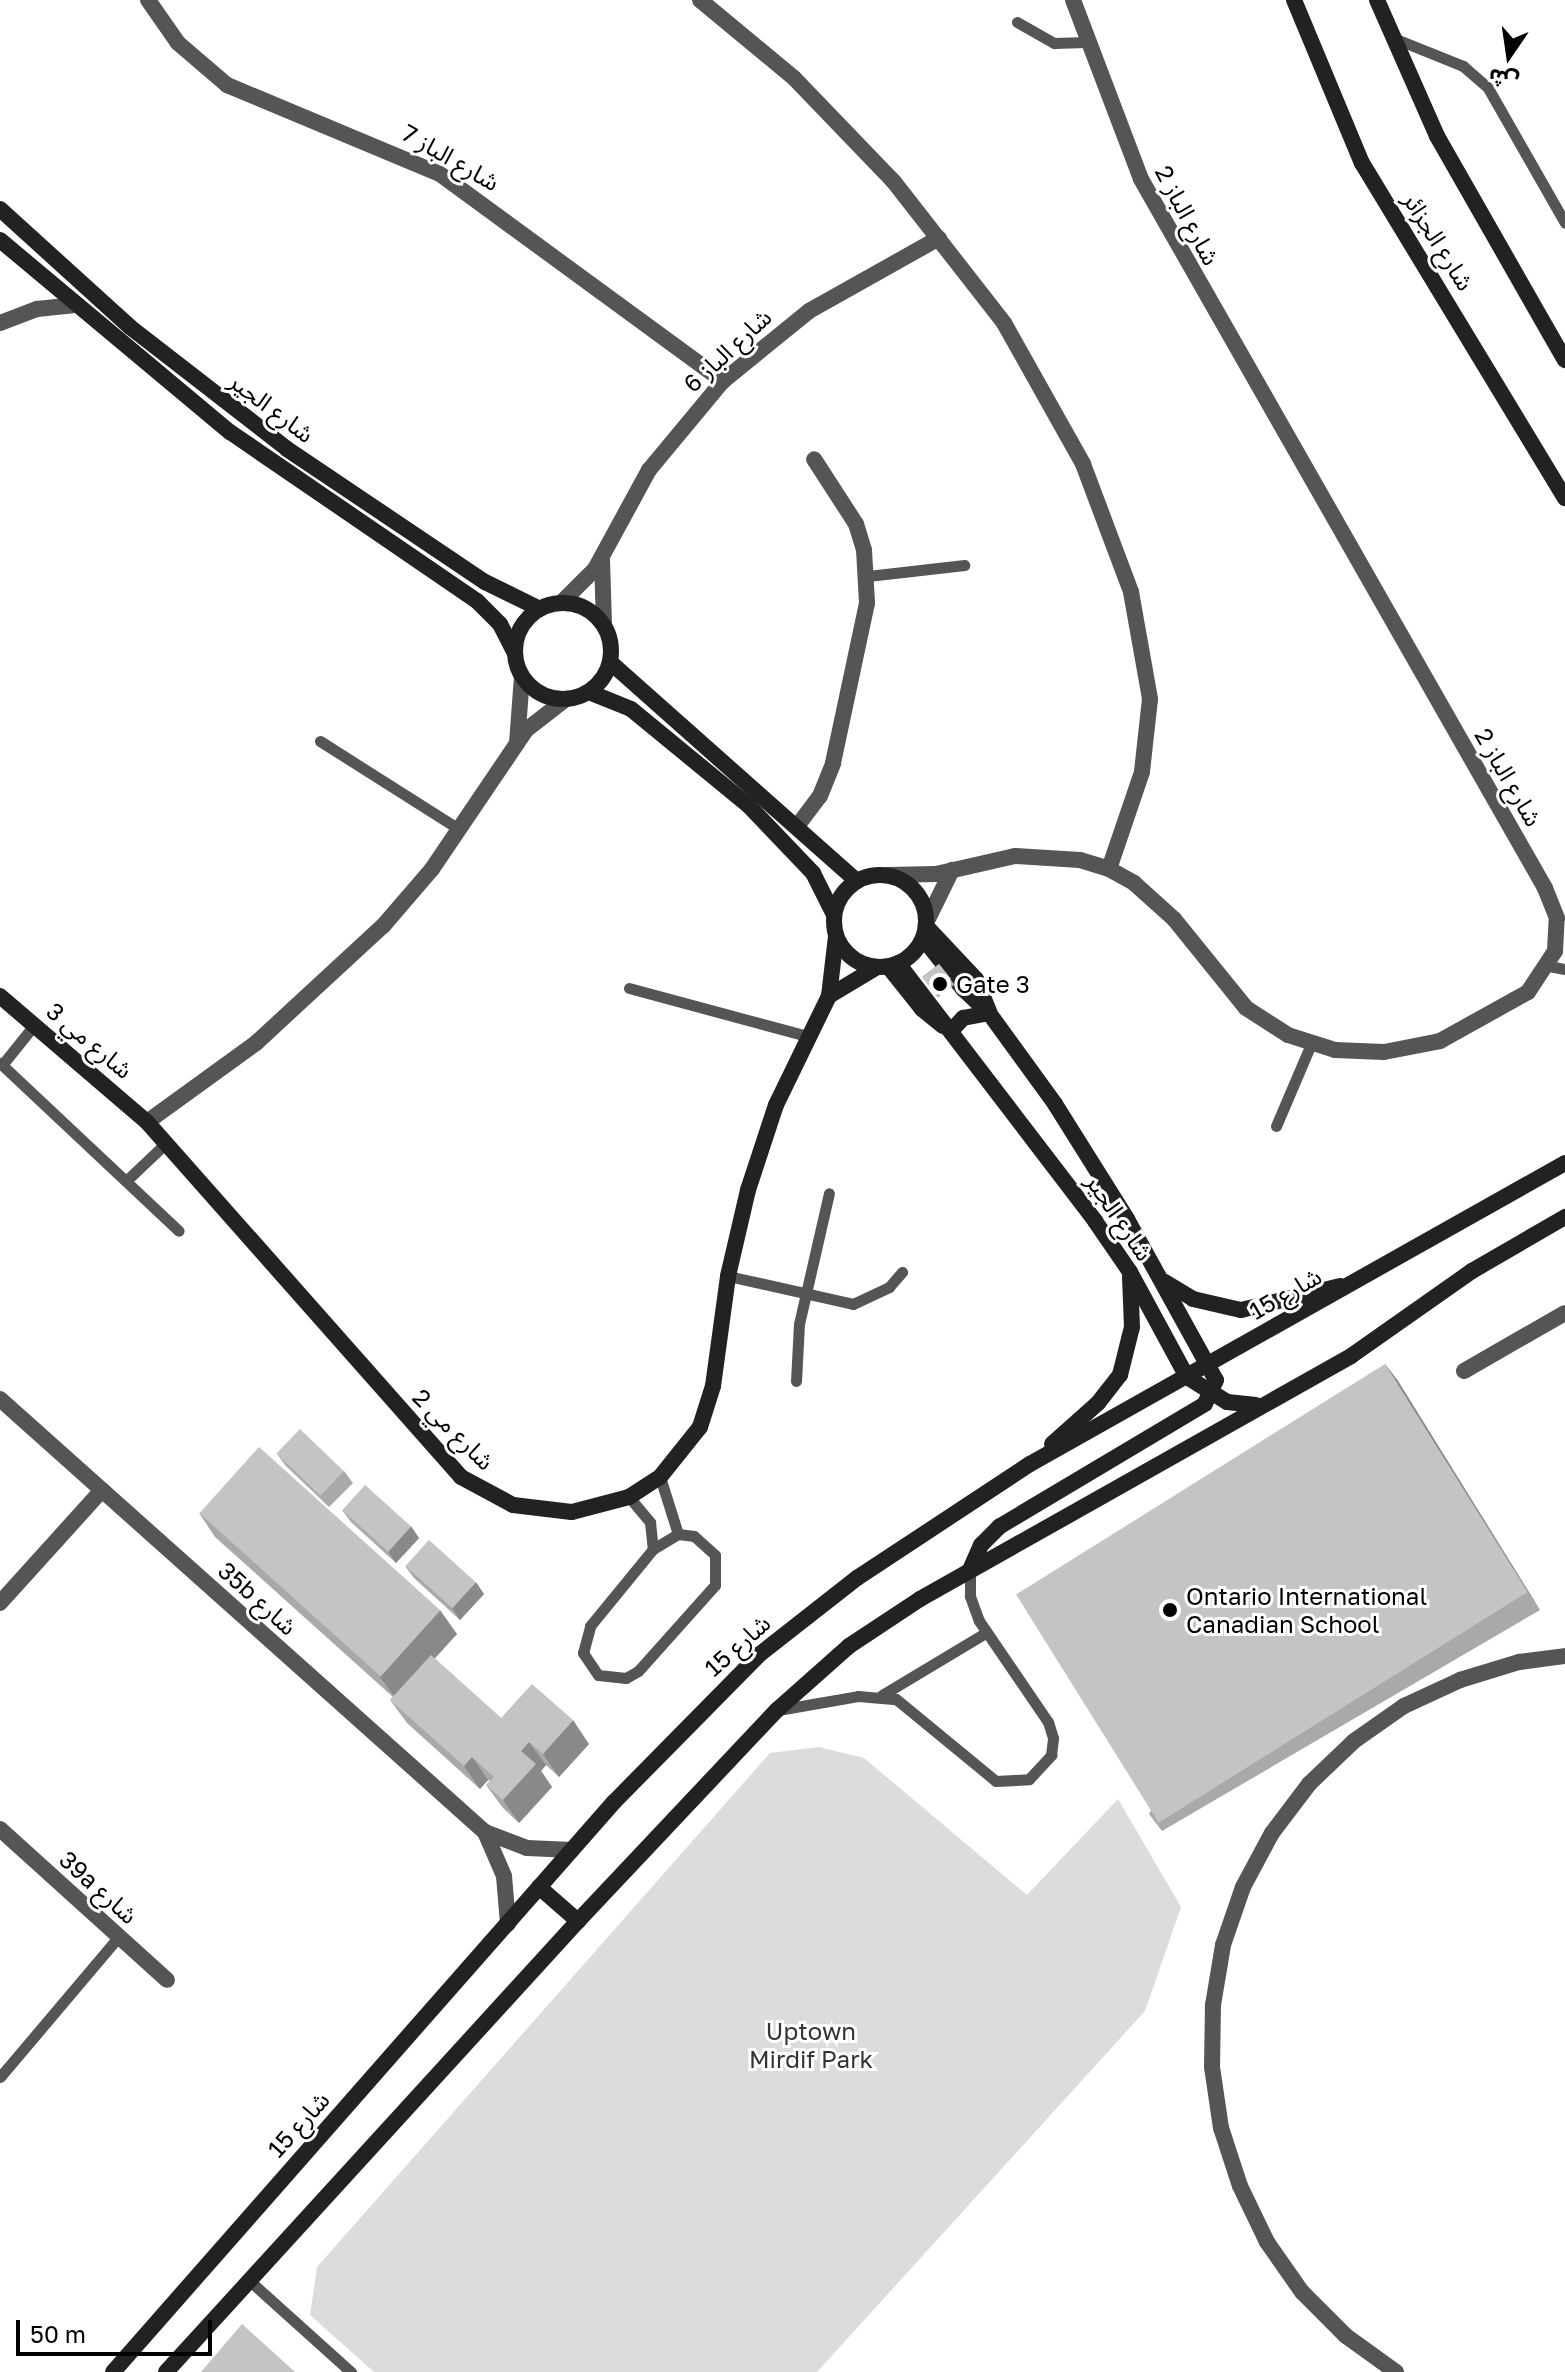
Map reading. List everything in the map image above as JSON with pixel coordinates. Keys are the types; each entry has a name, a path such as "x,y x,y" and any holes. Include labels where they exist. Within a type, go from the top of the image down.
{"street":[{"name":"شارع الباز 7","path":"148,0 178,43 227,85 440,174 723,381"},
{"path":"700,0 835,119 939,238 1004,323 1059,416 1083,464 1141,627 1148,736 1132,812 1109,869"},
{"name":"شارع الباز 2","path":"888,875 952,870 1026,856 1080,860 1109,869 1174,919 1246,1008 1311,1044 1384,1052 1440,1041 1528,992 1557,968 1558,935 1552,902 1163,223 1120,134 1073,0"},
{"name":"شارع الجزائر","path":"1294,0 1362,163 1565,498"},
{"name":"شارع الجزائر","path":"1377,0 1437,136 1565,360"},
{"name":"شارع الجير","path":"0,209 130,327 287,449 485,582 540,609"},
{"name":"شارع الباز 6","path":"561,603 585,582 603,555 649,470 723,381 809,311 939,238"},
{"name":"شارع الجير","path":"0,240 73,305 278,468 477,601 500,624 515,653"},
{"path":"0,323 37,309 73,305"},
{"path":"798,825 820,796 833,763 863,629 868,576 856,524 814,459"},
{"name":"شارع الباز 6","path":"603,555 604,625"},
{"path":"517,744 522,676 515,653 524,623 540,609 561,603 585,609 604,625 610,662 798,825 857,881"},
{"path":"147,1122 308,999 408,898 538,718 566,699 589,692 610,662"},
{"path":"522,676 541,694 566,699"},
{"path":"589,692 631,709 749,806 813,873 834,915 836,936 857,961 888,966"},
{"path":"829,996 888,966 926,928 952,870"},
{"path":"834,915 841,895 857,881 888,875 916,891 926,928"},
{"name":"شارع الجير","path":"926,928 963,989 989,1013 1092,1161 1211,1364"},
{"name":"شارع مي 2","path":"147,1122 461,1477 499,1499 542,1511 572,1512 629,1497 660,1477 690,1446 708,1407 728,1276 761,1147 807,1036 829,996 836,936"},
{"name":"شارع الجير","path":"888,966 922,1009 951,1031 1130,1272 1187,1377 1212,1396 1258,1405"},
{"name":"شارع مي 3","path":"0,996 147,1122"},
{"path":"951,1031 963,1018 989,1013"},
{"name":"شارع 15","path":"113,2372 661,1751 760,1654 857,1578 1030,1464 1565,1163"},
{"path":"166,2372 578,1921 777,1710 849,1646 970,1570 1258,1405 1351,1356 1472,1271 1565,1217"},
{"path":"1030,1464 1098,1403 1120,1375 1132,1327 1130,1272"},
{"path":"1160,1278 1193,1299 1241,1310 1320,1287 1346,1286"},
{"path":"1464,1371 1565,1313"},
{"path":"970,1570 981,1545 1000,1526 1212,1396 1216,1380 1211,1364"},
{"name":"35b شارع","path":"0,1399 485,1832 527,1848 572,1850"},
{"path":"0,1603 102,1490"},
{"path":"1396,2372 1346,2336 1302,2292 1267,2242 1240,2186 1221,2128 1212,2067 1213,2005 1223,1945 1243,1887 1272,1833 1309,1784 1354,1741 1404,1706 1460,1680 1519,1662 1565,1656"},
{"name":"39a شارع","path":"0,1829 167,1980"},
{"name":"35b شارع","path":"485,1832 504,1876 508,1924"},
{"path":"539,1887 578,1921"}],"lane":[{"path":"1017,22 1054,43 1086,42"},
{"path":"1391,37 1463,66 1488,88 1565,223"},
{"path":"868,576 964,565"},
{"path":"320,741 460,830"},
{"path":"629,988 807,1036"},
{"path":"35,1024 1,1064 128,1179 179,1231"},
{"path":"1276,1126 1311,1044"},
{"path":"128,1179 166,1143"},
{"path":"796,1381 805,1297 829,1193"},
{"path":"728,1276 805,1297 853,1304 889,1287 902,1272"},
{"path":"660,1477 678,1534"},
{"path":"629,1497 650,1522 653,1549"},
{"path":"678,1534 694,1536 715,1555 715,1585 638,1671 626,1678 598,1675 588,1666 583,1639 653,1549 678,1534"},
{"path":"882,1695 909,1705 996,1781 1029,1779 1051,1755 1053,1738 1048,1722 973,1609 970,1570"},
{"path":"777,1710 882,1695 987,1632"},
{"path":"0,2077 119,1936"},
{"path":"251,2282 351,2372"}],"green space":[{"name":"Uptown Mirdif Park","path":"819,1747 864,1758 1027,1895 1118,1799 1181,1907 1145,2011 817,2372 374,2372 310,2315 317,2267 770,1753"}],"building":[{"path":"939,964 951,979 935,992 923,977"},
{"path":"1385,1364 1528,1592 1159,1823 1016,1595"},
{"path":"300,1429 344,1471 320,1496 276,1453"},
{"path":"259,1447 440,1610 381,1676 199,1513"},
{"path":"365,1485 411,1526 388,1552 342,1510"},
{"path":"429,1540 476,1582 452,1608 406,1566"},
{"path":"431,1655 501,1718 532,1684 573,1720 543,1754 529,1742 521,1751 536,1764 503,1800 486,1785 494,1777 472,1757 464,1766 390,1700"},
{"path":"242,2324 295,2372 201,2372"}],"place":[{"name":"Gate 3","path":"940,984"},
{"name":"Ontario International Canadian School","path":"1170,1610"}]}
